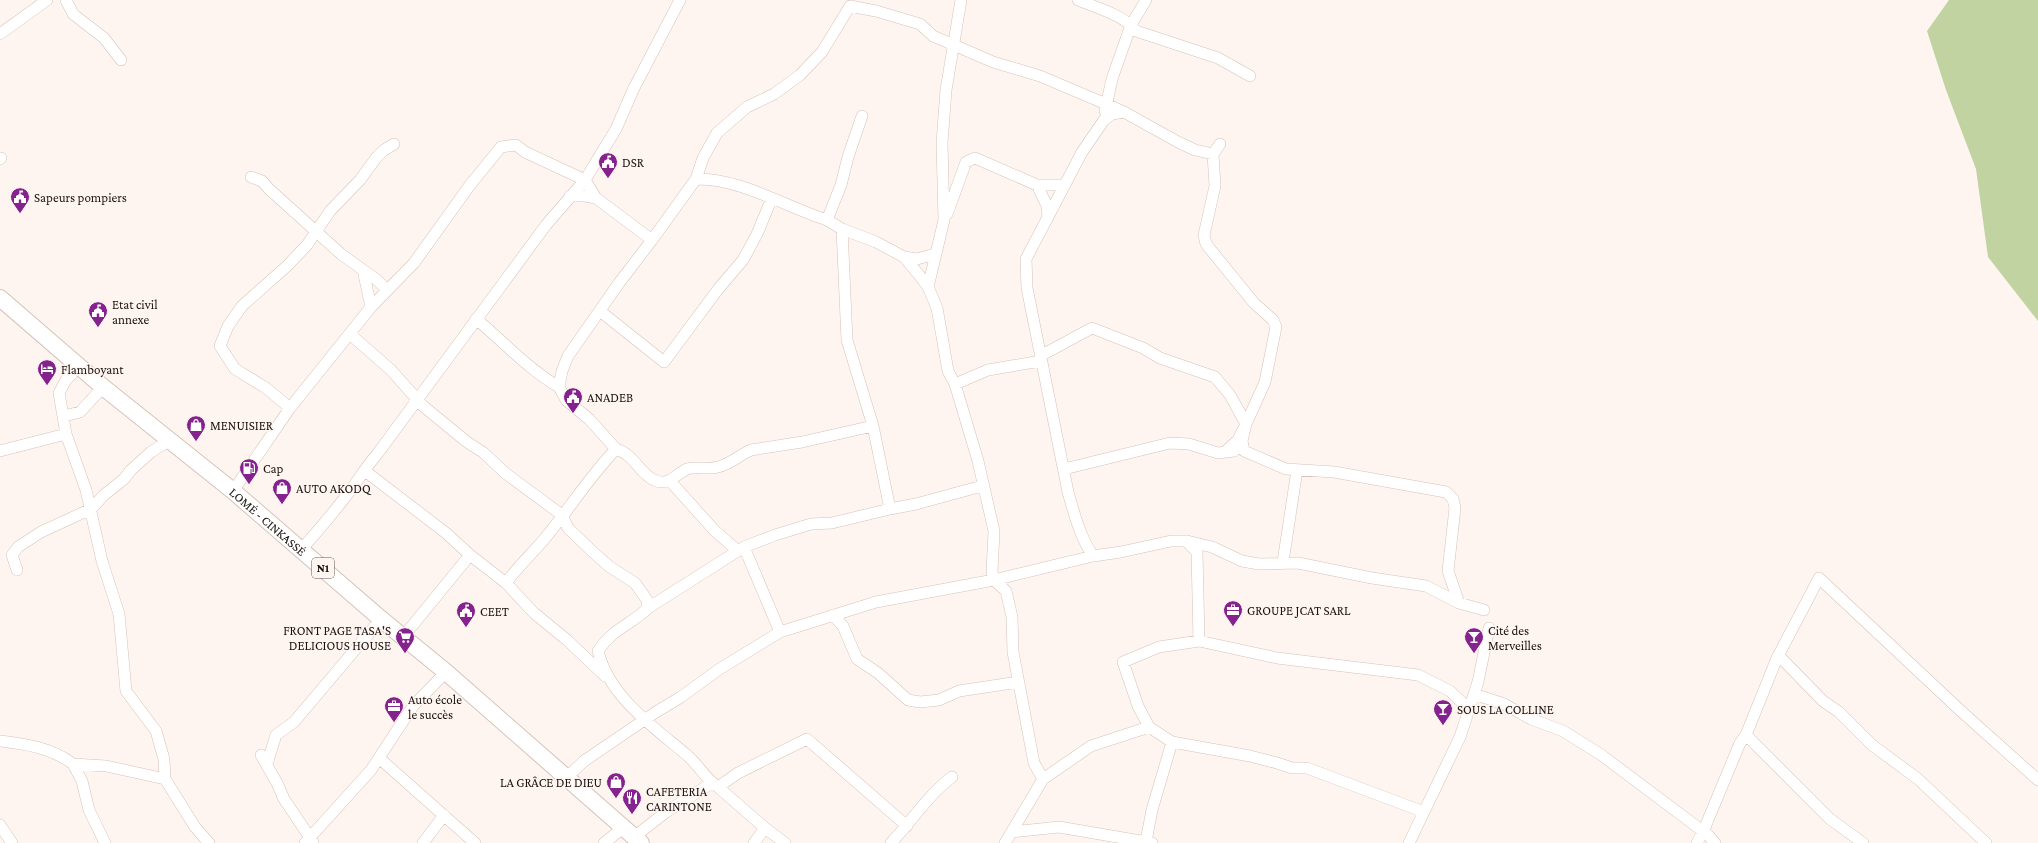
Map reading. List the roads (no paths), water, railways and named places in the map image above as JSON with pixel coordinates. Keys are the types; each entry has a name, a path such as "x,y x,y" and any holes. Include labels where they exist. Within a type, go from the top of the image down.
{"highway":[{"name":"LOMÉ - CINKASSÉ","path":"0,298 103,387 233,491 381,619 446,672 633,836"}],"street":[{"path":"0,34 47,0"},
{"path":"66,0 73,14 104,38 121,60"},
{"path":"301,550 365,472 368,464 417,401 546,225 585,180 616,129 634,88 680,0"},
{"path":"944,220 942,143 946,90 961,0"},
{"path":"1078,0 1108,12 1131,25 1136,31 1218,58 1250,76"},
{"path":"1104,120 1112,78 1119,63 1131,25 1146,0"},
{"path":"559,387 562,371 568,356 619,283 696,179 703,158 718,133 747,107 774,94 800,75 822,52 850,6 876,11 920,24 934,36 993,62 1040,76 1124,112 1178,142 1196,150 1213,154"},
{"path":"1094,556 1088,548 1077,522 1068,492 1027,288 1026,259 1082,152 1104,120 1112,114 1124,112"},
{"path":"828,220 842,185 848,157 862,116"},
{"path":"290,408 266,388 235,369 220,346 228,326 242,306 287,266 307,245 330,211 360,180 376,158 394,144"},
{"path":"1220,144 1213,154 1215,186 1204,235 1206,244 1254,303 1273,320 1276,327 1265,382 1238,440 1226,451"},
{"path":"233,491 290,408 351,335 371,307 414,263 470,185 501,147 516,145 525,152 585,180 596,198 652,240"},
{"path":"928,287 944,220 966,162 975,158 1038,185 1064,185"},
{"path":"251,177 262,180 269,189 341,254 377,280 388,290"},
{"path":"696,179 709,179 772,198 828,220 842,229 876,242 904,257 917,259 935,254"},
{"path":"1038,185 1047,206 1048,219"},
{"path":"570,196 596,198"},
{"path":"600,311 664,362 719,288 743,260 757,234 772,198"},
{"path":"842,229 848,340 873,426 890,509"},
{"path":"904,257 928,287 938,308 948,371 955,384 978,461 982,486 994,531 992,572 994,580 1006,591 1012,617 1013,652 1034,763 1043,779"},
{"path":"363,270 371,307"},
{"path":"476,319 505,346 546,379 559,387 566,400 589,419 616,449 625,452 649,478 656,481 670,481 688,468 717,468 734,462 745,452 751,450 802,442 873,426"},
{"path":"955,384 988,370 1041,358 1092,328 1143,348 1160,358 1215,377 1230,395 1246,424 1242,441 1244,451"},
{"path":"351,335 391,370 417,401 467,442 484,453 504,472 562,515 568,528 610,567 635,583 647,600 648,608"},
{"path":"79,366 66,380 59,393 66,434 92,509 102,562 119,614 126,691 156,731 164,759 165,780 195,827 209,843"},
{"path":"64,416 80,412 103,387"},
{"path":"0,451 66,434"},
{"path":"17,570 12,555 18,547 41,532 92,509 104,495 124,479 131,470 151,452 170,440"},
{"path":"1064,469 1170,443 1189,444 1218,454 1226,451 1244,451 1286,469 1334,472 1446,492 1454,499 1455,508 1448,572 1459,603"},
{"path":"506,583 616,449"},
{"path":"1283,562 1297,470"},
{"path":"365,472 446,533 470,555 506,583 534,613 567,640 607,678 645,720 689,758 715,785 784,843"},
{"path":"670,481 715,532 741,549 780,632"},
{"path":"607,678 598,651 612,633 641,615 648,608 741,549 775,535 810,524 832,523 916,504 982,486"},
{"path":"566,778 584,761 681,697 718,670 780,632 876,602 994,580 1094,556 1121,552 1171,541 1186,541 1212,547 1242,561 1259,564 1283,562 1426,586 1459,603 1484,610"},
{"path":"1186,541 1197,552 1198,641"},
{"path":"404,638 470,555"},
{"path":"1697,843 1740,743 1746,735 1777,658 1819,578 1962,712 2038,780"},
{"path":"834,615 843,626 857,659 878,674 908,700 920,702 939,700 959,691 979,690 1019,682"},
{"path":"381,619 360,641 294,722 276,735 264,759 284,799 309,841 360,783 379,758 413,706 446,672"},
{"path":"1409,843 1460,737 1470,710 1489,628"},
{"path":"1424,812 1361,787 1345,784 1307,768 1292,768 1250,756 1172,742 1148,727 1138,706 1123,662 1159,647 1198,641 1277,658 1418,675 1450,691 1470,710"},
{"path":"1777,658 1783,660 1823,701 1839,712 1872,745 1918,779 1986,843"},
{"path":"1474,694 1504,704 1568,735 1600,754 1703,832 1715,843"},
{"path":"1005,843 1043,779 1091,746 1148,727"},
{"path":"1746,735 1830,819 1863,843"},
{"path":"604,843 633,836 666,812 738,773 807,739 907,826"},
{"path":"0,741 34,746 63,756 73,764 82,781 89,810 105,843"},
{"path":"1012,832 1059,827 1149,842 1152,810 1172,742"},
{"path":"379,758 475,843"},
{"path":"73,764 106,766 165,780"},
{"path":"891,843 907,826 936,789 952,777"},
{"path":"422,843 444,815"},
{"path":"0,826 12,843"},
{"path":"754,843 766,828"}],"place":[{"name":"DSR","path":"608,179"},
{"name":"Sapeurs pompiers","path":"20,214"},
{"name":"Etat civil annexe","path":"98,328"},
{"name":"Flamboyant","path":"47,386"},
{"name":"ANADEB","path":"573,414"},
{"name":"MENUISIER","path":"196,442"},
{"name":"Cap","path":"249,485"},
{"name":"AUTO AKODQ","path":"282,505"},
{"name":"GROUPE JCAT SARL","path":"1233,627"},
{"name":"CEET","path":"466,628"},
{"name":"FRONT PAGE TASA'S DELICIOUS HOUSE","path":"405,654"},
{"name":"Cité des Merveilles","path":"1474,654"},
{"name":"Auto école le succès","path":"394,723"},
{"name":"SOUS LA COLLINE","path":"1443,726"},
{"name":"LA GRÂCE DE DIEU","path":"616,799"},
{"name":"CAFETERIA CARINTONE","path":"632,815"}]}
